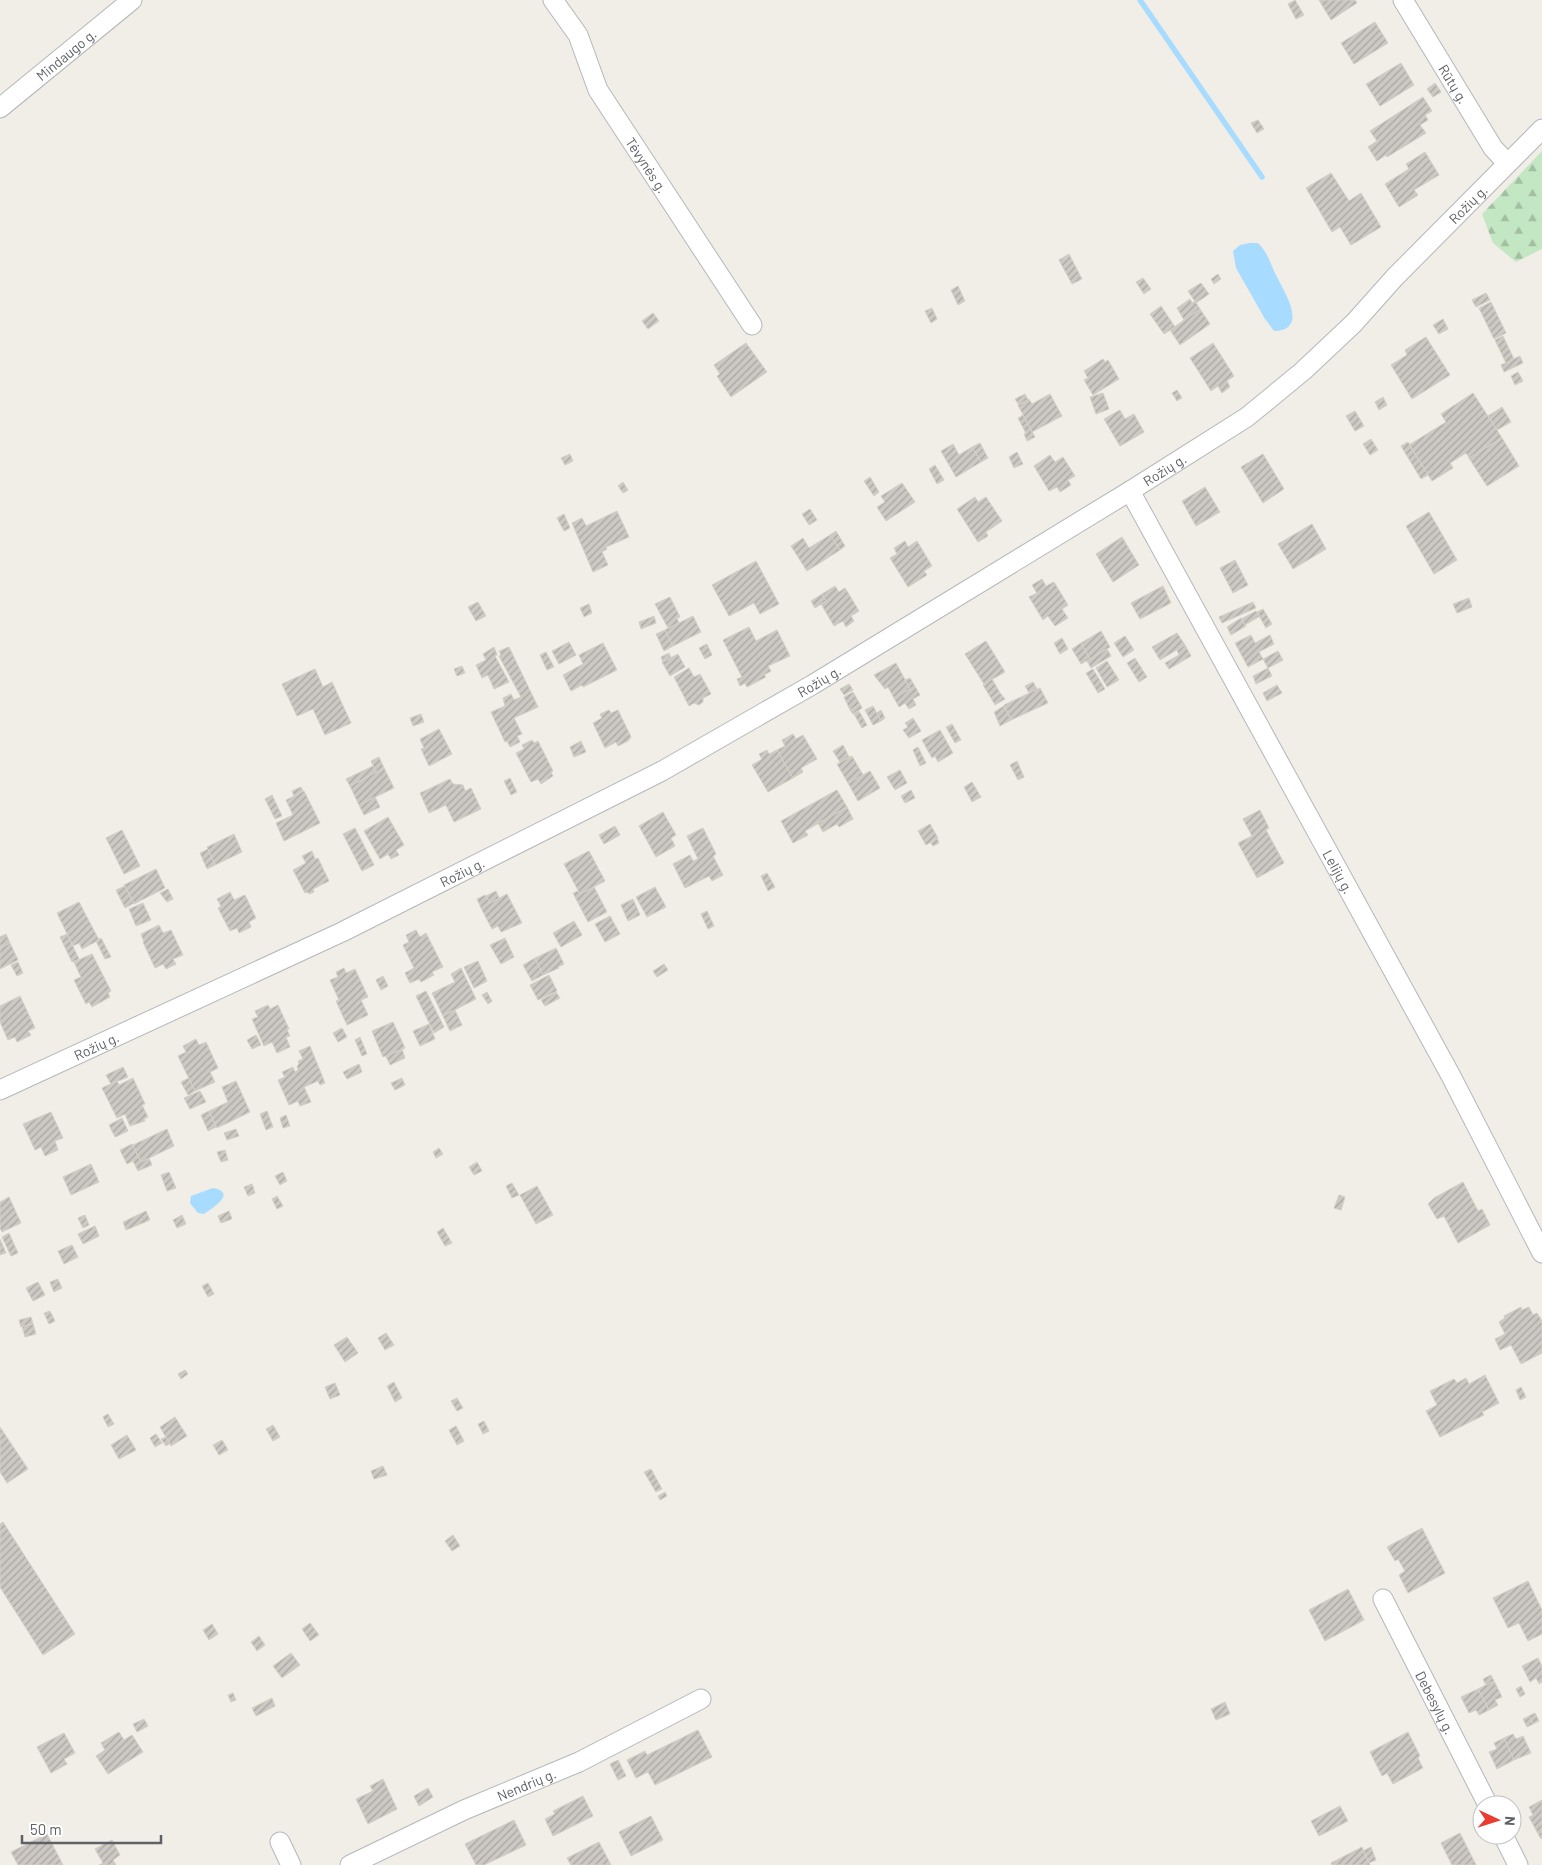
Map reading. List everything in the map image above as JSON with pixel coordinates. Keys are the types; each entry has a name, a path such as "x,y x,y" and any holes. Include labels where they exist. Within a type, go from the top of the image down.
{"street":[{"name":"Mindaugo g.","path":"0,108 132,0"},
{"name":"Tėvynės g.","path":"553,0 578,35 598,90 752,325"},
{"name":"Rūtų g.","path":"1402,0 1493,148 1507,164"},
{"name":"Rožių g.","path":"0,1090 342,932 662,771 820,681 1130,492 1246,417 1304,371 1354,323 1396,277 1542,129"},
{"name":"Lelijų g.","path":"1130,492 1451,1076 1542,1253"},
{"name":"Debesylų g.","path":"1383,1599 1483,1795"},
{"name":"Nendrių g.","path":"350,1865 464,1810 579,1762 700,1699"},
{"path":"280,1842 292,1865"},
{"path":"1508,1845 1518,1865"}],"green space":[{"path":"1542,151 1542,249 1516,262 1493,243 1482,214"}],"water":[{"path":"1258,243 1265,251 1289,301 1292,318 1290,324 1285,329 1274,331 1265,319 1236,268 1233,251 1240,245"},
{"path":"213,1188 223,1193 221,1201 204,1214 198,1213 190,1203 191,1196"}],"building":[{"path":"1295,0 1304,15 1296,19 1288,4"},
{"path":"1319,0 1355,0 1357,3 1331,20"},
{"path":"1375,22 1388,43 1354,64 1341,43"},
{"path":"1401,63 1414,85 1380,106 1366,84"},
{"path":"1435,83 1441,92 1433,97 1427,89"},
{"path":"1423,97 1432,111 1425,115 1428,120 1420,125 1426,133 1377,161 1368,147 1377,141 1370,131"},
{"path":"1258,120 1264,129 1257,133 1251,123"},
{"path":"1425,152 1439,175 1414,190 1418,195 1399,207 1385,184 1409,169 1406,164"},
{"path":"1331,173 1349,201 1361,193 1381,227 1351,245 1340,227 1332,232 1306,188"},
{"path":"1069,254 1082,279 1072,284 1059,260"},
{"path":"1218,274 1221,279 1214,284 1211,279"},
{"path":"1143,278 1151,289 1144,294 1136,282"},
{"path":"1201,283 1209,294 1196,303 1188,291"},
{"path":"958,286 965,301 958,305 951,290"},
{"path":"1486,293 1490,300 1476,307 1472,300"},
{"path":"1190,299 1192,303 1195,301 1200,309 1184,320 1177,308"},
{"path":"1491,302 1506,333 1494,339 1479,308"},
{"path":"1161,306 1175,327 1164,334 1150,314"},
{"path":"932,308 937,319 931,323 925,311"},
{"path":"1200,309 1210,324 1180,345 1170,330"},
{"path":"653,313 659,321 648,329 642,321"},
{"path":"1443,319 1448,329 1439,334 1433,325"},
{"path":"1503,336 1514,359 1506,363 1495,340"},
{"path":"1426,337 1450,375 1412,399 1391,365 1407,355 1405,350"},
{"path":"746,343 767,372 731,397 717,376 720,374 714,365"},
{"path":"1213,343 1234,376 1227,381 1230,387 1222,393 1218,386 1211,391 1190,358"},
{"path":"1520,356 1523,363 1504,372 1501,365"},
{"path":"1103,359 1105,362 1108,360 1119,379 1093,395 1084,380 1088,378 1084,371"},
{"path":"1518,372 1523,381 1515,385 1511,376"},
{"path":"1177,390 1182,398 1177,401 1172,393"},
{"path":"1103,393 1109,409 1096,414 1090,397"},
{"path":"1473,393 1502,438 1469,458 1466,453 1450,463 1453,468 1432,481 1409,445 1446,422 1441,414"},
{"path":"1025,394 1028,400 1019,405 1015,399"},
{"path":"1050,394 1062,416 1032,432 1018,405 1029,399 1032,404"},
{"path":"1383,397 1387,405 1379,410 1375,402"},
{"path":"1502,407 1511,422 1497,430 1488,416"},
{"path":"1120,410 1125,419 1134,414 1144,432 1120,446 1104,419"},
{"path":"1355,411 1364,426 1355,431 1346,416"},
{"path":"1023,415 1035,437 1027,441 1024,434 1026,433 1018,418"},
{"path":"1502,438 1519,466 1487,486 1469,458"},
{"path":"1371,439 1378,450 1370,455 1363,444"},
{"path":"1408,442 1428,475 1421,479 1401,446"},
{"path":"980,443 988,458 981,462 972,447"},
{"path":"953,444 959,455 972,447 981,462 956,477 941,451"},
{"path":"1017,452 1023,464 1014,468 1009,457"},
{"path":"570,454 573,461 565,465 561,458"},
{"path":"1263,454 1284,489 1263,503 1241,467"},
{"path":"1050,455 1055,462 1063,457 1075,476 1068,480 1071,485 1060,492 1057,487 1049,491 1034,466"},
{"path":"935,465 944,480 937,484 929,469"},
{"path":"870,477 879,492 874,496 864,481"},
{"path":"623,482 628,490 623,493 618,486"},
{"path":"902,483 915,502 886,521 877,507 885,502 881,496"},
{"path":"1205,487 1220,512 1196,526 1182,501"},
{"path":"975,497 978,502 986,497 1002,521 986,532 988,536 978,542 957,509"},
{"path":"810,509 817,520 809,525 802,514"},
{"path":"617,511 629,537 606,547 607,549 602,552 608,565 593,572 572,523 582,518 586,526"},
{"path":"1429,512 1457,560 1434,574 1406,526"},
{"path":"564,514 570,528 564,531 557,518"},
{"path":"1312,524 1326,549 1293,569 1278,544"},
{"path":"836,531 845,546 840,550 830,535"},
{"path":"830,535 840,550 807,571 791,546 803,538 809,548"},
{"path":"1122,537 1139,565 1113,582 1096,554"},
{"path":"905,541 908,547 917,541 932,566 924,571 927,575 908,587 890,558 897,554 894,548"},
{"path":"1235,560 1248,585 1233,593 1220,568"},
{"path":"756,561 779,604 760,614 754,603 729,616 712,585"},
{"path":"1042,579 1046,586 1054,582 1068,605 1062,609 1068,618 1055,626 1048,616 1043,620 1029,597 1037,593 1032,585"},
{"path":"835,586 839,592 845,588 859,611 851,616 854,621 846,627 843,621 834,626 821,604 826,601 822,594"},
{"path":"1163,586 1171,603 1140,619 1131,603"},
{"path":"822,594 826,601 815,608 811,601"},
{"path":"670,597 680,617 677,618 679,623 668,628 655,604"},
{"path":"1469,598 1472,607 1457,613 1453,604"},
{"path":"478,602 486,616 476,621 468,607"},
{"path":"1253,602 1256,608 1222,623 1219,617"},
{"path":"589,604 592,613 584,617 580,608"},
{"path":"1263,609 1272,624 1266,628 1257,612"},
{"path":"1256,611 1260,616 1245,625 1241,619"},
{"path":"654,616 656,623 641,629 639,622"},
{"path":"693,616 701,632 673,646 665,630"},
{"path":"1241,618 1246,626 1231,635 1227,627"},
{"path":"749,627 756,641 777,630 790,656 768,666 771,671 764,675 766,677 747,687 745,683 740,686 737,679 742,677 723,640"},
{"path":"665,630 673,646 664,651 656,634"},
{"path":"1101,631 1110,647 1090,659 1081,643"},
{"path":"1177,633 1185,645 1160,660 1152,647"},
{"path":"1251,635 1255,643 1270,635 1274,644 1259,652 1263,659 1248,667 1235,643"},
{"path":"1125,636 1134,650 1123,657 1114,643"},
{"path":"1062,638 1068,649 1060,654 1054,643"},
{"path":"986,641 1005,672 984,684 965,654"},
{"path":"569,642 576,655 559,664 552,651"},
{"path":"603,643 617,670 571,691 563,675 583,664 579,655"},
{"path":"1081,643 1090,659 1081,664 1072,649"},
{"path":"707,644 712,655 705,659 699,648"},
{"path":"1185,645 1191,656 1169,669 1165,663 1179,655 1177,650"},
{"path":"494,647 497,655 495,656 509,682 494,689 488,675 482,678 476,665 486,660 483,654"},
{"path":"509,647 538,707 514,718 522,734 517,736 520,742 510,747 507,741 505,742 491,712 505,706 503,698 511,694 514,700 521,697 499,656 501,655 499,651"},
{"path":"1107,649 1111,656 1091,668 1087,661"},
{"path":"1278,651 1283,660 1268,668 1263,659"},
{"path":"546,652 554,667 547,670 540,655"},
{"path":"669,653 671,658 663,662 661,657"},
{"path":"678,654 685,667 670,676 662,662"},
{"path":"1135,658 1147,677 1139,682 1127,663"},
{"path":"1107,661 1119,680 1107,687 1096,668"},
{"path":"896,663 910,689 894,698 888,687 885,689 874,675"},
{"path":"462,666 465,673 457,676 454,669"},
{"path":"689,668 694,677 700,674 711,694 703,698 703,702 699,705 694,703 689,706 674,677"},
{"path":"1268,668 1272,676 1256,684 1253,676"},
{"path":"315,669 323,687 332,682 351,723 325,735 313,709 297,716 282,684"},
{"path":"1093,669 1105,689 1098,693 1086,673"},
{"path":"910,678 920,695 913,699 916,705 909,709 905,703 899,707 894,698 910,689 905,680"},
{"path":"992,679 1000,693 991,698 983,685"},
{"path":"1033,682 1037,689 1029,693 1025,686"},
{"path":"849,684 853,690 844,695 840,689"},
{"path":"1277,685 1282,693 1267,701 1263,693"},
{"path":"1040,688 1048,703 1011,720 1004,705"},
{"path":"853,692 860,704 850,710 844,697"},
{"path":"1000,693 1005,699 995,705 991,698"},
{"path":"860,704 862,708 853,714 850,710"},
{"path":"873,706 881,721 873,725 865,710"},
{"path":"1004,706 1011,720 1000,726 994,712"},
{"path":"609,710 611,713 618,710 631,737 628,741 618,746 616,742 605,748 593,723 602,718 600,714"},
{"path":"881,710 885,718 881,721 877,713"},
{"path":"859,711 867,725 862,728 854,714"},
{"path":"421,714 424,722 413,726 410,718"},
{"path":"913,718 921,731 909,738 903,730 908,727 905,723"},
{"path":"952,724 961,740 955,743 946,727"},
{"path":"439,729 452,754 429,766 421,749 424,748 420,739"},
{"path":"940,730 953,753 938,762 935,756 932,758 922,740"},
{"path":"793,734 796,739 803,735 817,759 801,768 803,772 793,778 777,750 785,746 782,740"},
{"path":"532,740 534,743 538,741 553,771 551,772 553,776 541,784 538,779 531,782 516,753 524,749 522,745"},
{"path":"581,741 586,752 574,757 570,747"},
{"path":"843,745 849,757 840,762 833,751"},
{"path":"918,747 926,763 920,766 913,750"},
{"path":"767,750 769,754 777,750 793,778 768,792 752,765 762,759 759,754"},
{"path":"852,756 863,775 848,783 837,764"},
{"path":"379,757 384,768 376,772 371,761"},
{"path":"1017,761 1024,777 1018,780 1010,765"},
{"path":"373,766 376,772 350,786 346,779"},
{"path":"384,768 394,788 359,805 350,786"},
{"path":"900,770 907,783 895,790 887,777"},
{"path":"870,771 880,788 858,801 848,783"},
{"path":"510,778 517,792 511,795 504,781"},
{"path":"450,779 453,784 463,785 465,791 471,788 481,809 454,822 446,805 429,813 420,793"},
{"path":"972,782 981,797 972,802 964,787"},
{"path":"301,787 303,791 294,796 292,791"},
{"path":"837,790 847,807 805,831 808,835 793,843 781,821"},
{"path":"911,790 915,798 905,803 901,796"},
{"path":"304,791 320,823 284,841 276,823 293,815 286,800"},
{"path":"272,795 282,816 275,819 265,799"},
{"path":"375,797 380,807 364,815 359,805"},
{"path":"847,807 853,819 839,827 837,824 823,832 818,823"},
{"path":"1260,810 1269,828 1266,830 1284,863 1257,878 1238,843 1252,836 1243,819"},
{"path":"663,812 676,835 671,838 675,846 656,857 639,826"},
{"path":"388,817 404,845 396,850 399,855 391,859 388,854 380,859 364,831"},
{"path":"930,824 938,838 926,845 918,831"},
{"path":"615,826 620,835 604,844 599,835"},
{"path":"355,828 374,865 362,871 343,834"},
{"path":"703,828 716,854 713,856 723,875 712,881 709,876 685,888 673,864 690,855 693,861 698,859 687,836"},
{"path":"122,830 140,866 124,874 106,838"},
{"path":"234,834 242,852 215,865 207,847"},
{"path":"937,838 939,843 933,846 930,842"},
{"path":"208,849 215,865 207,869 200,853"},
{"path":"312,851 315,859 318,858 329,881 313,889 314,892 309,894 308,892 305,893 293,870 306,863 302,856"},
{"path":"589,851 605,881 580,894 564,864"},
{"path":"156,869 165,888 134,904 124,885"},
{"path":"767,873 775,887 768,891 761,876"},
{"path":"125,886 134,903 125,908 116,890"},
{"path":"594,887 607,912 588,922 573,893 578,891 580,894"},
{"path":"655,887 666,907 647,917 636,897"},
{"path":"168,889 173,899 167,902 160,893"},
{"path":"496,891 499,898 490,903 486,896"},
{"path":"230,892 234,900 245,895 256,918 249,922 251,927 239,933 237,928 230,931 218,908 221,906 217,899"},
{"path":"507,894 522,923 501,932 498,926 492,929 481,908"},
{"path":"485,895 490,903 481,908 477,899"},
{"path":"633,899 640,915 628,921 621,905"},
{"path":"79,902 99,940 82,949 79,943 73,946 57,913"},
{"path":"143,903 151,920 136,926 129,909"},
{"path":"707,911 714,926 708,929 701,914"},
{"path":"610,916 620,934 605,942 595,924"},
{"path":"574,921 582,935 561,947 553,933"},
{"path":"159,925 163,933 171,930 183,955 173,959 176,964 166,969 163,964 155,968 141,934"},
{"path":"416,930 420,937 426,933 443,967 432,972 434,975 421,982 419,979 410,983 405,973 414,968 403,945 409,942 406,935"},
{"path":"6,934 10,943 0,948 0,937"},
{"path":"67,934 79,959 72,962 60,937"},
{"path":"101,938 111,957 105,959 96,941"},
{"path":"505,938 514,957 501,964 490,945"},
{"path":"10,943 18,960 0,969 0,948"},
{"path":"556,948 564,964 543,975 535,958"},
{"path":"92,954 111,991 108,993 110,997 92,1007 89,1002 86,1004 74,980 81,977 74,962"},
{"path":"535,958 543,975 532,981 523,965"},
{"path":"478,961 487,981 474,988 464,967"},
{"path":"18,962 23,973 17,976 11,965"},
{"path":"664,964 668,970 657,977 653,971"},
{"path":"344,968 346,973 355,969 368,997 361,1000 368,1015 347,1025 336,1001 339,1000 330,980 338,977 336,972"},
{"path":"461,968 476,999 443,1016 432,993 455,982 451,974"},
{"path":"549,975 557,991 538,1000 530,985"},
{"path":"383,976 388,986 381,990 376,980"},
{"path":"426,991 444,1027 434,1033 416,996"},
{"path":"487,992 492,1001 488,1004 482,995"},
{"path":"556,992 560,998 545,1006 541,1000"},
{"path":"20,996 35,1028 28,1031 31,1035 17,1042 15,1037 8,1040 0,1022 0,1006"},
{"path":"268,1005 270,1009 278,1005 289,1029 287,1030 290,1036 286,1037 290,1047 277,1053 272,1042 264,1046 252,1019 258,1017 255,1011"},
{"path":"455,1010 462,1025 450,1031 443,1016"},
{"path":"393,1022 405,1048 383,1057 372,1031"},
{"path":"429,1024 435,1039 420,1046 413,1031"},
{"path":"342,1028 347,1037 338,1042 333,1033"},
{"path":"256,1035 261,1045 252,1049 247,1040"},
{"path":"360,1037 367,1054 362,1056 355,1040"},
{"path":"196,1039 199,1045 206,1042 218,1068 210,1072 215,1082 195,1091 178,1056 186,1052 183,1046"},
{"path":"310,1046 325,1083 320,1085 318,1081 304,1087 311,1102 300,1106 298,1101 289,1105 278,1080 285,1077 282,1072 293,1067 295,1072 298,1070 298,1061 303,1059 299,1051"},
{"path":"402,1049 405,1058 390,1065 386,1056"},
{"path":"359,1064 362,1072 347,1079 343,1072"},
{"path":"123,1067 128,1077 111,1084 106,1075"},
{"path":"133,1078 145,1104 142,1105 148,1117 144,1119 145,1121 130,1126 125,1114 117,1118 102,1088 117,1081 119,1085"},
{"path":"189,1078 195,1091 188,1095 181,1082"},
{"path":"402,1078 405,1085 395,1090 391,1083"},
{"path":"236,1081 250,1112 217,1128 209,1111 228,1102 222,1087"},
{"path":"200,1091 206,1102 190,1109 184,1098"},
{"path":"209,1111 216,1127 208,1131 201,1115"},
{"path":"267,1111 273,1127 266,1130 260,1114"},
{"path":"51,1112 63,1138 55,1141 58,1150 45,1156 41,1147 35,1150 23,1124"},
{"path":"286,1115 290,1126 283,1128 280,1118"},
{"path":"122,1118 128,1131 115,1137 109,1125"},
{"path":"167,1129 174,1146 141,1162 133,1145"},
{"path":"236,1129 239,1136 227,1140 224,1133"},
{"path":"132,1144 141,1162 149,1158 152,1165 138,1171 133,1161 127,1164 120,1150"},
{"path":"439,1148 443,1154 436,1158 433,1152"},
{"path":"225,1150 228,1160 221,1162 217,1152"},
{"path":"477,1162 482,1171 474,1175 469,1167"},
{"path":"91,1164 99,1182 71,1195 63,1177"},
{"path":"169,1172 176,1188 167,1191 161,1175"},
{"path":"283,1172 287,1181 280,1185 275,1176"},
{"path":"1463,1182 1478,1211 1482,1209 1490,1225 1458,1243 1444,1216 1437,1219 1428,1204 1434,1198"},
{"path":"512,1183 519,1195 512,1198 506,1186"},
{"path":"252,1184 255,1193 248,1196 244,1187"},
{"path":"537,1186 553,1215 536,1224 520,1195"},
{"path":"1339,1195 1345,1197 1341,1210 1334,1208"},
{"path":"277,1196 283,1206 277,1209 272,1199"},
{"path":"9,1197 21,1223 2,1232 0,1228 0,1202"},
{"path":"146,1211 150,1220 126,1230 123,1222"},
{"path":"229,1211 232,1219 221,1223 218,1216"},
{"path":"85,1215 89,1225 83,1228 78,1218"},
{"path":"182,1215 186,1224 177,1228 173,1220"},
{"path":"95,1226 99,1236 83,1244 78,1234"},
{"path":"443,1228 452,1243 445,1246 437,1232"},
{"path":"9,1233 18,1253 11,1256 2,1237"},
{"path":"0,1239 6,1253 0,1255"},
{"path":"72,1245 78,1257 64,1264 58,1251"},
{"path":"58,1279 62,1288 54,1292 50,1282"},
{"path":"38,1282 45,1295 33,1301 26,1288"},
{"path":"208,1283 214,1294 208,1297 202,1286"},
{"path":"1521,1307 1522,1310 1529,1307 1533,1315 1537,1313 1542,1321 1542,1353 1521,1364 1511,1345 1500,1350 1495,1339 1505,1334 1499,1322 1505,1318 1504,1316"},
{"path":"50,1311 55,1321 49,1324 44,1313"},
{"path":"31,1317 33,1324 21,1327 19,1320"},
{"path":"33,1324 36,1334 25,1337 22,1326"},
{"path":"386,1333 394,1345 385,1350 378,1338"},
{"path":"347,1337 358,1353 345,1362 334,1345"},
{"path":"185,1370 188,1374 181,1379 178,1374"},
{"path":"1485,1375 1499,1403 1482,1412 1484,1415 1440,1437 1426,1411 1437,1405 1430,1391 1454,1379 1457,1383 1466,1378 1469,1384"},
{"path":"394,1382 402,1398 395,1402 387,1386"},
{"path":"335,1383 340,1395 330,1399 325,1387"},
{"path":"1521,1387 1526,1397 1520,1400 1516,1390"},
{"path":"457,1398 463,1408 457,1411 451,1401"},
{"path":"108,1414 114,1424 108,1427 103,1417"},
{"path":"175,1417 187,1436 171,1446 160,1427"},
{"path":"484,1421 489,1431 483,1434 478,1424"},
{"path":"273,1425 280,1437 273,1441 266,1429"},
{"path":"456,1426 464,1441 457,1445 449,1430"},
{"path":"0,1427 28,1469 7,1483 0,1472"},
{"path":"156,1434 162,1443 155,1447 150,1438"},
{"path":"127,1435 136,1450 119,1459 111,1445"},
{"path":"166,1437 170,1443 166,1446 161,1439"},
{"path":"222,1440 228,1450 219,1455 213,1445"},
{"path":"383,1466 387,1475 374,1479 371,1471"},
{"path":"651,1469 662,1489 656,1492 644,1472"},
{"path":"665,1492 667,1496 660,1500 658,1496"},
{"path":"3,1522 75,1634 43,1655 0,1587 0,1524"},
{"path":"1422,1528 1445,1573 1408,1593 1399,1575 1405,1571 1398,1559 1395,1561 1387,1547"},
{"path":"453,1535 460,1546 452,1551 445,1541"},
{"path":"1528,1581 1542,1610 1542,1634 1528,1641 1519,1623 1508,1628 1493,1598"},
{"path":"1348,1589 1364,1620 1325,1641 1309,1610"},
{"path":"310,1623 319,1635 310,1641 302,1629"},
{"path":"212,1624 218,1634 209,1640 203,1630"},
{"path":"259,1636 265,1645 257,1651 251,1642"},
{"path":"291,1653 300,1665 282,1678 273,1666"},
{"path":"1538,1658 1542,1666 1542,1682 1539,1684 1536,1678 1530,1682 1522,1666"},
{"path":"1491,1675 1494,1681 1486,1685 1483,1679"},
{"path":"1494,1681 1502,1697 1495,1700 1498,1705 1489,1710 1478,1689"},
{"path":"1521,1686 1525,1694 1520,1697 1516,1689"},
{"path":"1478,1689 1489,1710 1479,1715 1476,1710 1469,1713 1461,1697"},
{"path":"233,1693 236,1700 231,1702 228,1695"},
{"path":"272,1698 275,1706 256,1716 252,1708"},
{"path":"1225,1702 1230,1714 1216,1720 1211,1709"},
{"path":"1535,1713 1539,1721 1533,1724 1529,1716"},
{"path":"1529,1716 1533,1724 1527,1727 1523,1719"},
{"path":"144,1719 148,1726 137,1732 133,1724"},
{"path":"698,1730 712,1757 655,1785 648,1772 636,1778 627,1760 645,1751 647,1755"},
{"path":"119,1732 124,1740 132,1735 143,1752 108,1774 96,1756 105,1750 101,1743"},
{"path":"1408,1732 1420,1756 1418,1758 1423,1768 1393,1784 1387,1773 1382,1776 1370,1752"},
{"path":"64,1733 75,1753 64,1759 67,1764 51,1773 37,1747"},
{"path":"1513,1734 1516,1739 1523,1736 1531,1753 1514,1760 1504,1738"},
{"path":"1504,1738 1514,1760 1497,1769 1489,1752 1497,1749 1494,1743"},
{"path":"618,1760 626,1776 618,1780 610,1764"},
{"path":"383,1779 397,1809 368,1824 356,1799 373,1791 370,1786"},
{"path":"428,1788 433,1797 419,1806 414,1796"},
{"path":"583,1796 593,1816 553,1836 545,1819 555,1814 553,1811"},
{"path":"1542,1800 1541,1839 1529,1817 1533,1815 1529,1807"},
{"path":"1340,1806 1348,1821 1319,1836 1311,1821"},
{"path":"651,1816 663,1840 631,1856 619,1832"},
{"path":"514,1820 526,1845 484,1865 476,1865 465,1844"},
{"path":"1460,1833 1476,1865 1452,1865 1441,1843"},
{"path":"47,1834 63,1865 18,1865 11,1852"},
{"path":"112,1840 120,1855 113,1860 116,1865 99,1865 103,1863 95,1849"},
{"path":"599,1842 611,1865 571,1865 567,1858"},
{"path":"1362,1847 1370,1865 1332,1865 1331,1863"},
{"path":"1371,1847 1376,1860 1369,1863 1363,1851"}],"waterway":[{"path":"1140,0 1262,177"}]}
